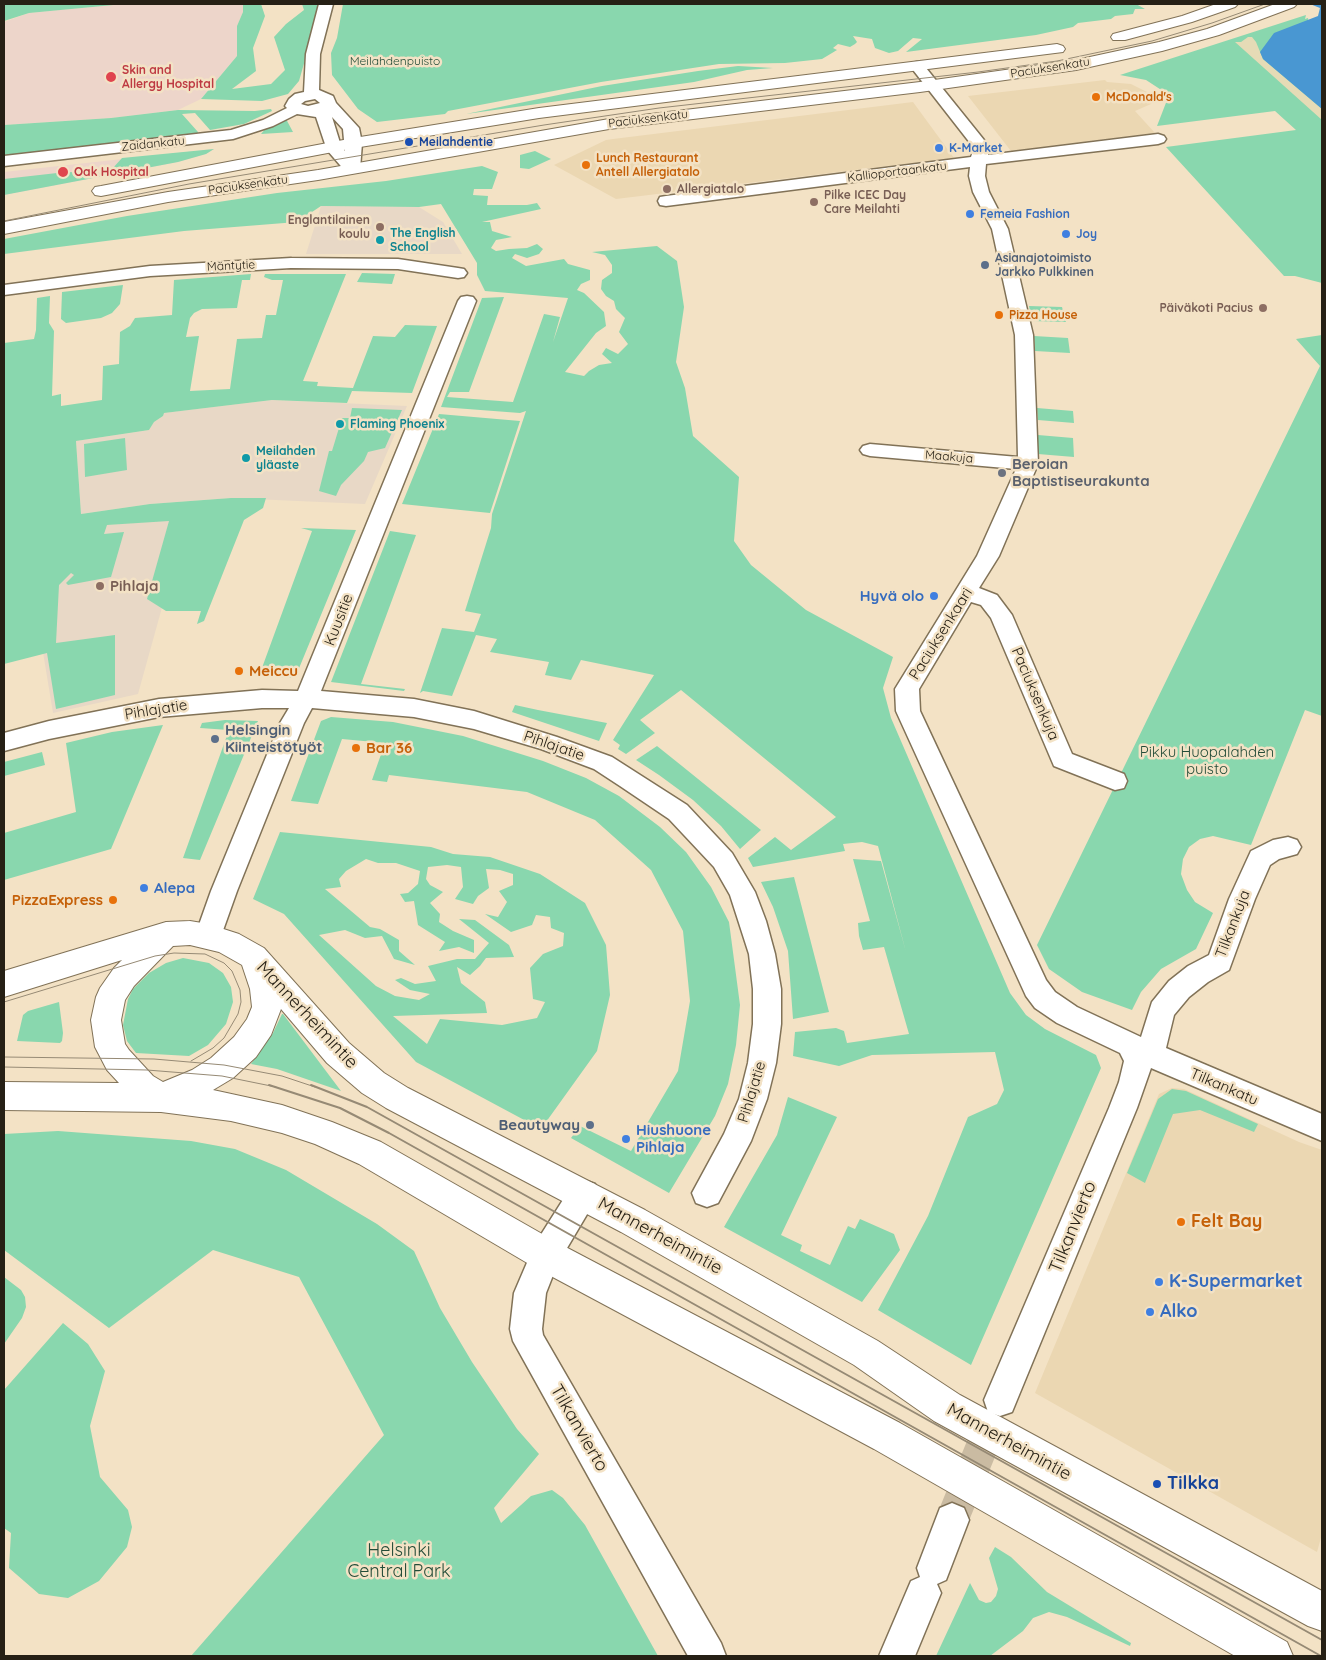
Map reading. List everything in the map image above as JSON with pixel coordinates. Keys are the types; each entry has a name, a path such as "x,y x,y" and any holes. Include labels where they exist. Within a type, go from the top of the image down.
{"main road":[{"path":"1108,40 1141,32 1230,4"},
{"name":"Paciuksenkatu","path":"4,228 168,198 352,169 609,124 926,86 1076,65 1117,57 1213,32 1289,4"},
{"name":"Paciuksenkatu","path":"83,195 354,143 548,112 1073,46"},
{"name":"Mannerheimintie","path":"4,984 166,934 190,933 229,942 254,957 338,1053 373,1083 397,1098 584,1194 850,1344 947,1408 1065,1474 1322,1612"},
{"path":"161,1098 142,1086 118,1060 110,1047 106,1020 111,997 124,977 166,934"},
{"path":"161,1098 203,1080 222,1068 245,1047 260,1026 267,1007 265,989 254,957"},
{"path":"4,1096 161,1098 231,1107 282,1119 321,1132 400,1170 546,1255 888,1436 1273,1656"}],"street":[{"path":"311,94 313,54 326,4"},
{"name":"Paciuksenkaari","path":"911,66 926,86 982,148 978,161 977,176 981,192 1000,229 1024,335 1028,464 988,556 907,689 908,711 1036,988 1045,1000 1067,1015 1139,1050"},
{"path":"311,94 328,99 321,107 304,111 293,106 296,99 311,94"},
{"path":"321,107 351,128 354,143 352,169"},
{"path":"321,107 334,147 352,169"},
{"name":"Zaidankatu","path":"4,161 232,134 268,123 296,109"},
{"name":"Kallioportaankatu","path":"666,201 1158,139"},
{"name":"Mäntytie","path":"4,290 150,271 291,263 398,264 458,273"},
{"name":"Kuusitie","path":"208,936 292,723 314,684 467,301"},
{"name":"Maakuja","path":"870,450 1028,464"},
{"name":"Paciuksenkuja","path":"967,592 989,600 1001,615 1063,760 1115,780"},
{"name":"Pihlajatie","path":"4,742 48,730 159,708 236,701 305,700 375,703 414,708 474,720 548,743 597,761 629,779 678,812 722,860 742,892 754,921 762,954 767,989 767,1024 762,1063 753,1099 736,1141 707,1193"},
{"name":"Tilkankuja","path":"1139,1050 1162,1010 1179,989 1198,974 1220,962 1242,899 1260,858 1273,850 1288,847"},
{"name":"Tilkankatu","path":"1139,1050 1322,1128"},
{"name":"Tilkanvierto","path":"1000,1400 1133,1082 1139,1050"},
{"name":"Tilkanvierto","path":"584,1194 546,1255 530,1293 526,1318 529,1341 708,1656"},
{"path":"897,1656 952,1520"}],"shaded area":[{"name":"Skin and Allergy Hospital","path":"124,4 243,4 243,12 237,26 237,56 201,99 178,110 111,118 4,125 4,22 29,13"},
{"path":"1105,80 1107,82 1131,84 1149,93 1153,100 1151,104 1135,111 1155,133 1011,151 968,96"},
{"path":"913,102 954,158 616,199 554,165 606,140"},
{"name":"Oak Hospital","path":"214,149 206,154 178,162 4,195 4,172"},
{"name":"Englantilainen koulu","path":"321,206 419,207 443,222 462,254 306,254"},
{"name":"Meilahden yläaste","path":"272,400 407,406 365,504 231,498 150,504 81,514 76,441 149,430 154,422 163,416 163,413"},
{"name":"Pihlaja","path":"169,520 186,521 138,694 53,713 26,549 107,525"},
{"path":"1172,1088 1184,1089 1299,1142 1322,1150 1322,1534 1317,1552 1035,1393 1159,1094"}],"green space":[{"path":"4,4 124,4 29,13 4,21"},
{"path":"243,4 261,4 265,16 253,48 256,71 232,89 271,84 285,70 274,37 286,24 304,10 302,4 318,4 319,11 299,81 288,94 262,101 201,99 237,56 237,26 243,12"},
{"name":"Meilahdenpuisto","path":"343,4 1136,4 1145,9 1135,9 1133,14 1078,23 1073,27 1036,35 906,52 922,39 913,38 898,51 889,53 875,48 872,39 853,36 857,42 855,44 850,47 838,44 833,48 837,50 822,59 785,63 719,64 601,82 448,111 445,114 377,122 358,109 332,75 331,53 337,38"},
{"path":"1306,15 1305,19 1308,18 1322,112 1322,283 1295,276 1284,276 1166,147 1296,130 1275,111 1157,126 1169,95 1146,80 1120,75"},
{"path":"738,66 773,68 747,70 694,82 466,114 602,86"},
{"path":"271,109 272,111 244,124 210,130 195,113 182,114 198,132 198,136 4,156 4,125 111,118 178,110 255,111"},
{"path":"286,119 293,132 261,134 266,128"},
{"name":"Oak Hospital","path":"214,149 206,154 178,162 120,173 119,171 109,173 109,175 4,195 4,179 66,172 102,173 112,169 122,158"},
{"path":"535,151 551,159 529,169 520,168 520,155"},
{"path":"482,166 498,172 492,189 474,189 473,195 488,196 487,205 527,205 537,203 541,209 482,222 490,222 492,231 512,237 496,240 491,248 496,251 527,248 537,244 543,249 539,254 527,258 515,254 512,258 526,266 564,259 568,264 590,270 590,280 581,284 577,290 584,293 604,312 606,326 596,333 565,372 584,376 599,365 612,363 602,354 606,348 618,354 628,344 619,332 625,318 616,309 614,301 606,296 601,289 602,280 612,273 612,265 605,255 592,252 657,246 677,261 684,307 676,362 685,388 693,436 739,477 734,541 751,565 806,610 893,657 883,688 891,718 1010,993 1026,1015 1045,1029 1096,1055 1101,1068 971,1365 878,1310 928,1216 968,1117 997,1104 1004,1090 995,1052 872,1055 839,1066 793,1056 795,1032 836,1028 844,1031 847,1043 909,1034 884,947 863,950 859,936 858,923 870,921 853,859 881,861 906,952 878,846 862,842 843,844 845,851 753,867 748,858 775,837 791,850 836,817 681,690 640,720 655,733 626,754 618,749 620,745 613,740 654,675 581,660 571,680 545,675 549,662 490,652 497,639 476,635 452,696 423,691 420,693 442,628 474,632 481,614 465,611 491,528 492,514 526,411 520,413 441,407 482,298 504,297 469,392 450,392 447,397 513,402 544,314 560,317 553,342 568,298 485,291 477,275 477,263 441,204 419,207 321,206 297,222 184,231 4,254 4,239 127,216 277,193 386,181"},
{"path":"362,273 395,274 392,284 357,282"},
{"path":"251,274 250,280 242,280 237,308 202,309 194,313 190,318 186,337 199,336 190,391 230,389 237,339 262,338 266,315 276,315 283,280 272,280 264,277 265,274 346,274 303,381 318,382 317,386 353,388 373,336 395,337 405,325 437,326 412,393 352,391 347,403 272,400 164,413 163,416 154,422 149,430 76,441 81,514 150,504 231,498 266,498 263,508 244,520 204,621 197,624 201,611 166,611 147,599 169,521 107,525 104,534 124,532 111,577 68,585 66,583 74,575 71,573 59,585 56,643 115,635 115,695 56,709 47,653 4,664 4,343 34,339 37,298 50,296 49,323 54,331 52,396 61,394 61,406 102,400 103,366 119,364 120,332 130,326 135,318 172,315 174,280"},
{"path":"123,285 120,304 112,313 101,318 66,323 61,319 62,292"},
{"path":"1029,306 1062,307 1066,322 1032,321"},
{"name":"Pikku Huopalahden puisto","path":"1322,335 1322,716 1305,710 1251,845 1213,836 1200,839 1189,847 1183,859 1181,874 1187,890 1195,902 1213,913 1196,949 1161,969 1141,992 1132,1010 1082,992 1049,969 1037,945 1320,366 1296,339"},
{"path":"1034,336 1068,338 1070,353 1035,351"},
{"path":"352,408 402,410 385,448 368,452 364,461 341,485 336,496 319,491 329,451 332,451 342,418 350,418"},
{"path":"1037,408 1073,411 1074,423 1038,420"},
{"path":"439,414 520,421 490,513 402,504"},
{"path":"1038,435 1073,438 1074,457 1038,454"},
{"path":"125,438 127,470 85,477 84,444"},
{"path":"301,528 356,530 295,678 259,676 312,531"},
{"path":"390,531 416,535 361,684 405,689 404,691 331,682"},
{"path":"515,705 607,723 599,741 512,712"},
{"path":"331,717 393,722 463,736 543,761 586,778 619,796 660,827 686,852 711,887 729,922 740,1005 736,1045 728,1084 715,1116 669,1193 571,1138 580,1126 631,1151 678,1071 690,1001 683,931 651,870 595,820 527,792 389,775 387,782 372,780 385,743 342,739 318,804 291,801 321,721"},
{"path":"225,720 258,721 200,860 183,858 229,730 200,728 202,723"},
{"path":"163,725 111,849 4,880 4,833 76,812 66,743 112,732"},
{"path":"657,746 761,830 740,849 721,826 693,800 636,760"},
{"path":"42,752 45,765 4,776 4,762"},
{"path":"280,832 431,847 453,854 490,857 540,874 585,903 606,945 610,995 597,1051 541,1129 416,1062 284,914 253,899","holes":["366,859 378,863 396,863 420,871 418,884 408,893 400,894 405,902 414,901 418,925 445,942 439,951 459,947 474,953 474,940 453,931 439,922 440,914 430,903 443,892 430,885 426,879 428,867 447,865 461,867 463,887 455,899 473,904 478,896 489,888 486,869 500,870 513,874 513,885 499,891 507,902 498,917 485,914 511,932 532,925 536,915 550,917 551,928 564,933 563,946 543,954 530,968 533,999 545,1002 537,1018 502,1025 440,1019 427,1044 393,1016 487,1013 485,1002 461,983 457,967 470,975 486,958 514,957 509,945 475,920 459,919 489,943 475,959 457,959 428,966 436,981 415,984 401,978 395,980 410,990 430,994 419,1000 395,996 376,986 319,935 345,930 365,938 382,936 394,959 415,965 399,951 399,940 380,929 370,927 325,889 341,887 339,879 346,871"]},
{"path":"794,877 829,1012 793,1019 788,951 773,907 761,882"},
{"path":"183,958 209,963 223,973 231,987 233,1002 226,1024 208,1045 189,1056 136,1053 127,1041 123,1025 128,999 133,989 149,973 166,963"},
{"path":"59,1002 63,1033 60,1043 17,1041 23,1015 28,1011"},
{"path":"282,1014 341,1091 277,1069 251,1064 273,1033"},
{"path":"1172,1089 1186,1091 1258,1124 1254,1132 1200,1110 1173,1114 1145,1183 1127,1173 1158,1099"},
{"path":"788,1097 837,1117 781,1235 802,1245 800,1251 830,1265 848,1226 855,1229 860,1219 894,1234 900,1250 862,1302 724,1227 777,1135"},
{"name":"Helsinki Central Park","path":"58,1131 191,1141 235,1149 286,1170 377,1224 414,1251 440,1308 472,1362 517,1429 539,1454 494,1508 501,1523 531,1496 552,1490 563,1498 585,1525 658,1656 191,1656 384,1435 299,1277 213,1250 109,1328 4,1250 4,1134"},
{"path":"4,1277 21,1290 25,1297 26,1307 22,1318 4,1344"},
{"path":"63,1323 88,1344 105,1371 90,1426 100,1477 128,1510 132,1527 127,1547 99,1581 68,1598 39,1594 9,1568 11,1533 4,1528 4,1390"},
{"path":"995,1547 1011,1557 1047,1592 1131,1643 1130,1646 1067,1617 1049,1612 1033,1618 1023,1631 990,1656 936,1656 970,1583 979,1600 986,1603 991,1602 996,1596 998,1589 989,1558"}],"sand":[{"path":"1248,37 1252,37 1256,42 1263,59 1322,109 1322,120 1235,42 1241,42"}],"water":[{"path":"1310,4 1322,4 1322,109 1263,59 1260,52 1274,33 1318,16 1320,8"}],"tunnel":[{"path":"952,1520 994,1417"}],"tram line":[{"path":"4,221 189,184 544,125 659,108 978,72 1057,61 1152,41 1212,23 1265,4"},
{"path":"4,1002 155,956 174,953 205,954 224,963 232,971 240,990 241,1002 238,1014 224,1038 213,1048 191,1061"},
{"path":"4,1057 154,1059 224,1065 282,1076 315,1087"},
{"path":"4,1067 147,1070 222,1076 274,1087"},
{"path":"269,1085 274,1087"},
{"path":"311,1085 367,1107 1322,1640"},
{"path":"274,1087 340,1108 389,1133 1321,1656"}],"place":[{"name":"Skin and Allergy Hospital","path":"111,77"},
{"name":"McDonald's","path":"1096,97"},
{"name":"Meilahdentie","path":"409,142"},
{"name":"K-Market","path":"939,148"},
{"name":"Lunch Restaurant Antell Allergiatalo","path":"586,165"},
{"name":"Oak Hospital","path":"63,172"},
{"name":"Allergiatalo","path":"667,189"},
{"name":"Pilke ICEC Day Care Meilahti","path":"814,202"},
{"name":"Femeia Fashion","path":"970,214"},
{"name":"Englantilainen koulu","path":"380,227"},
{"name":"Joy","path":"1066,234"},
{"name":"The English School","path":"380,240"},
{"name":"Asianajotoimisto Jarkko Pulkkinen","path":"985,265"},
{"name":"Päiväkoti Pacius","path":"1263,308"},
{"name":"Pizza House","path":"999,315"},
{"name":"Flaming Phoenix","path":"340,424"},
{"name":"Meilahden yläaste","path":"246,458"},
{"name":"Beroian Baptistiseurakunta","path":"1002,473"},
{"name":"Pihlaja","path":"100,586"},
{"name":"Hyvä olo","path":"934,596"},
{"name":"Meiccu","path":"239,671"},
{"name":"Helsingin Kiinteistötyöt","path":"215,739"},
{"name":"Bar 36","path":"356,748"},
{"name":"Alepa","path":"144,888"},
{"name":"PizzaExpress","path":"113,900"},
{"name":"Beautyway","path":"590,1125"},
{"name":"Hiushuone Pihlaja","path":"626,1139"},
{"name":"Felt Bay","path":"1181,1222"},
{"name":"K-Supermarket","path":"1159,1282"},
{"name":"Alko","path":"1150,1312"},
{"name":"Tilkka","path":"1157,1484"}]}
